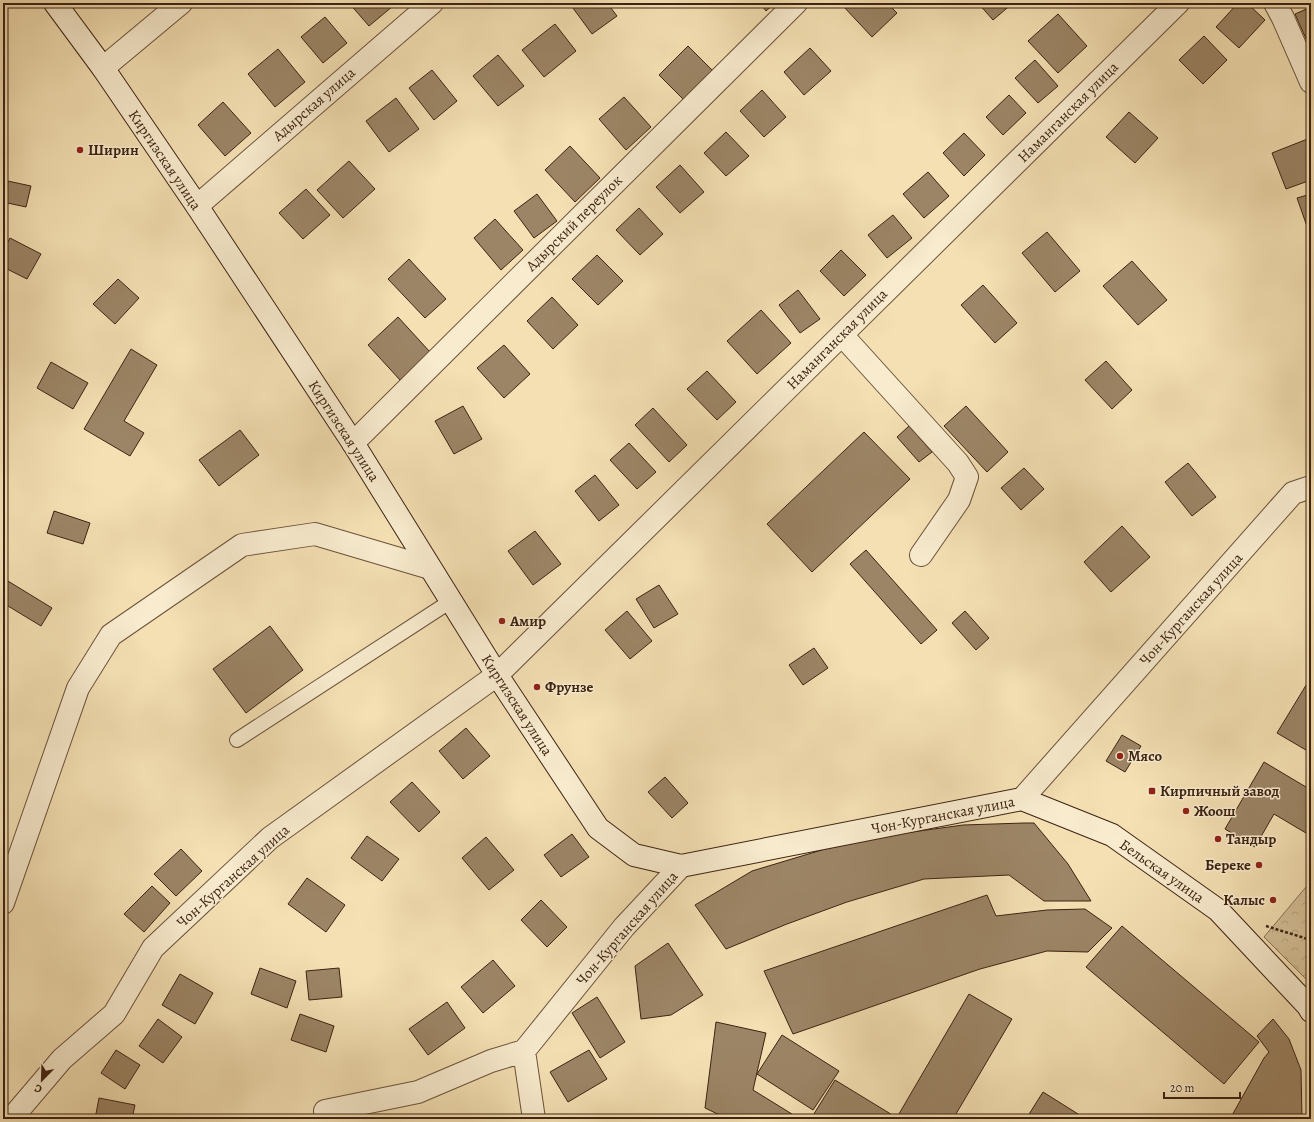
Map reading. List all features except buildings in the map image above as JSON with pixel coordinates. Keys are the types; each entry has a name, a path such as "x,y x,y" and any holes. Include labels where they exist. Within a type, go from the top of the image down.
{"street":[{"name":"Киргизская улица","path":"55,3 103,68 353,443 497,675 598,828 634,855 681,866"},
{"path":"103,68 181,3"},
{"name":"Адырская улица","path":"196,206 432,3"},
{"name":"Адырский переулок","path":"353,443 796,3"},
{"name":"Наманганская улица","path":"497,675 1178,3"},
{"path":"1275,3 1284,18 1311,82"},
{"path":"842,335 958,463 967,477 960,500 921,555"},
{"name":"Чон-Курганская улица","path":"524,1051 624,927 681,866 1022,799 1294,493 1311,487"},
{"path":"3,903 78,688 111,635 242,545 316,534 430,568"},
{"name":"Чон-Курганская улица","path":"11,1119 62,1059 114,1014 153,948 270,838 497,675"},
{"name":"Бельская улица","path":"1022,799 1112,835 1218,910 1311,1011"},
{"path":"325,1111 418,1092 491,1060 524,1051 534,1119"}],"lane":[{"path":"237,740 451,601"}],"green space":[{"path":"1311,881 1311,984 1264,937"}],"place":[{"name":"Ширин","path":"80,150"},
{"name":"Амир","path":"502,621"},
{"name":"Фрунзе","path":"537,687"},
{"name":"Мясо","path":"1120,756"},
{"name":"Кирпичный завод","path":"1152,791"},
{"name":"Жоош","path":"1186,811"},
{"name":"Тандыр","path":"1218,839"},
{"name":"Береке","path":"1259,865"},
{"name":"Калыс","path":"1273,900"}]}
